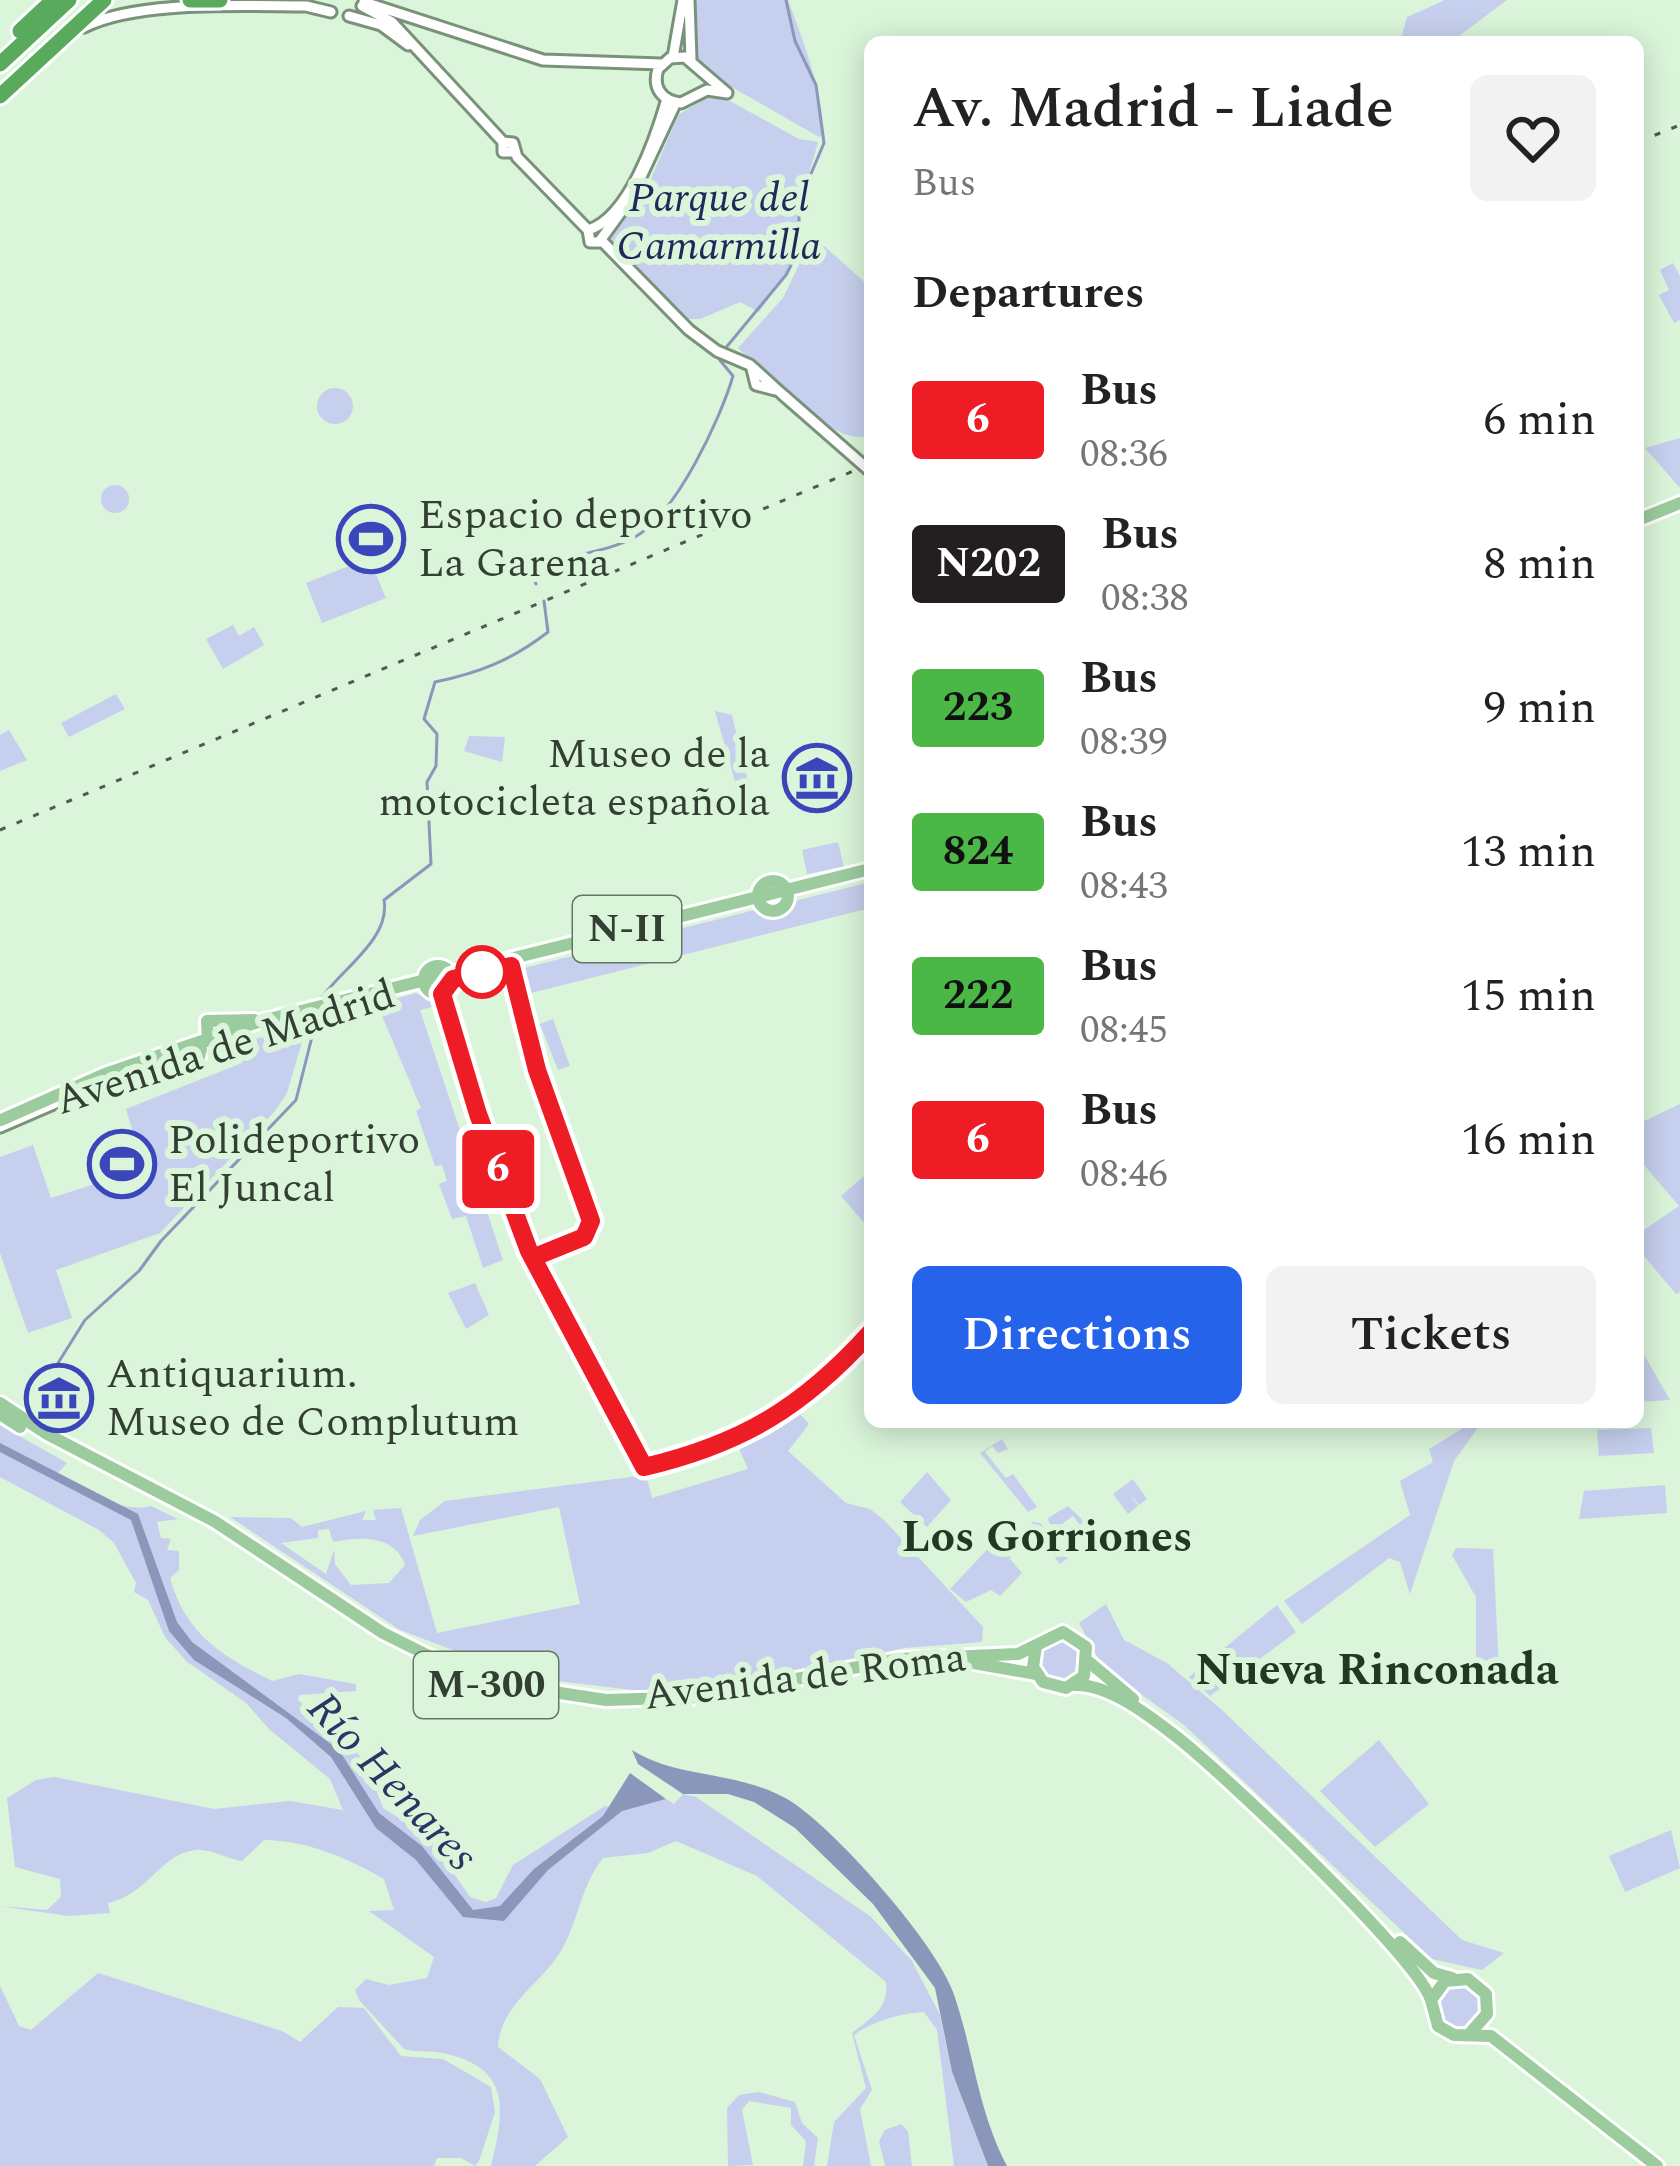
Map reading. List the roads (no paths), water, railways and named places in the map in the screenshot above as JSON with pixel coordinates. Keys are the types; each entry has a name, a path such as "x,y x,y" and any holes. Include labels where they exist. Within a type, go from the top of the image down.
{"highway":[{"path":"0,50 53,0"},
{"path":"0,64 69,0"},
{"path":"0,82 89,0"},
{"path":"0,96 104,0"},
{"path":"190,0 220,0"}],"main road":[{"path":"1644,518 1680,503"},
{"name":"Avenida de Madrid","path":"80,1089 143,1070 196,1069 207,1021 261,1021 864,875"},
{"name":"Avenida de Madrid","path":"0,1121 203,1045 425,982"},
{"name":"Avenida de Roma","path":"0,1403 46,1434 214,1521 383,1633 431,1657 521,1687 606,1700 687,1699 899,1659 1018,1654 1036,1646"},
{"name":"Avenida de Roma","path":"0,1414 196,1518 378,1639 428,1664 520,1694 605,1707 671,1708 931,1663 999,1664 1036,1675"},
{"name":"M-300","path":"1036,1646 1048,1635 1069,1633 1086,1647 1089,1662 1204,1750 1424,1966 1468,1979 1481,1988 1487,2014 1529,2063"},
{"path":"1036,1646 1036,1675"},
{"path":"1073,1685 1089,1662"},
{"name":"M-300","path":"1036,1675 1051,1687 1073,1685 1111,1695 1200,1756 1400,1952 1431,2000 1438,2026 1454,2035 1487,2034 1657,2166"},
{"path":"1431,2000 1438,1986 1452,1978"},
{"path":"1471,2032 1487,2014"}],"street":[{"path":"325,0 332,12"},
{"path":"378,0 543,60 633,67 661,64 673,57 691,59"},
{"path":"673,57 686,0"},
{"path":"672,101 727,93 702,76 691,59 686,0"},
{"path":"349,16 364,3"},
{"path":"364,3 398,10"},
{"path":"364,3 407,38 503,142 513,143 512,152 722,353 750,365 864,466"},
{"path":"59,42 103,17 144,9 306,6 381,26 427,58"},
{"path":"407,38 410,26 425,20"},
{"path":"656,82 661,64"},
{"path":"633,67 656,82 672,101"},
{"path":"697,95 702,76"},
{"path":"597,233 626,194 672,101"}],"waterway":[{"path":"724,350 786,275 799,250 799,202 824,143 816,85 795,41 786,0"},
{"path":"536,584 532,570 625,542 666,508 707,440 727,395 733,376 719,359"},
{"path":"320,1000 372,941 380,928 384,900 431,864 427,782 436,766 437,734 424,719 435,682 494,664 548,632 544,601"},
{"path":"53,1371 85,1320 139,1271 161,1241 296,1100 316,1021"}],"railway":[{"path":"1644,140 1680,125"},
{"path":"0,830 864,467"}],"place":[{"name":"Espacio deportivo La Garena","path":"371,539"},
{"name":"Museo de la motocicleta española","path":"817,778"},
{"name":"Polideportivo El Juncal","path":"122,1164"},
{"name":"Antiquarium. Museo de Complutum","path":"59,1398"}],"district":[{"name":"Los Gorriones","path":"1047,1537"},
{"name":"Nueva Rinconada","path":"1377,1670"}],"park label":[{"name":"Parque del Camarmilla","path":"719,222"}],"water label":[{"name":"Río Henares","path":"392,1782"}]}
